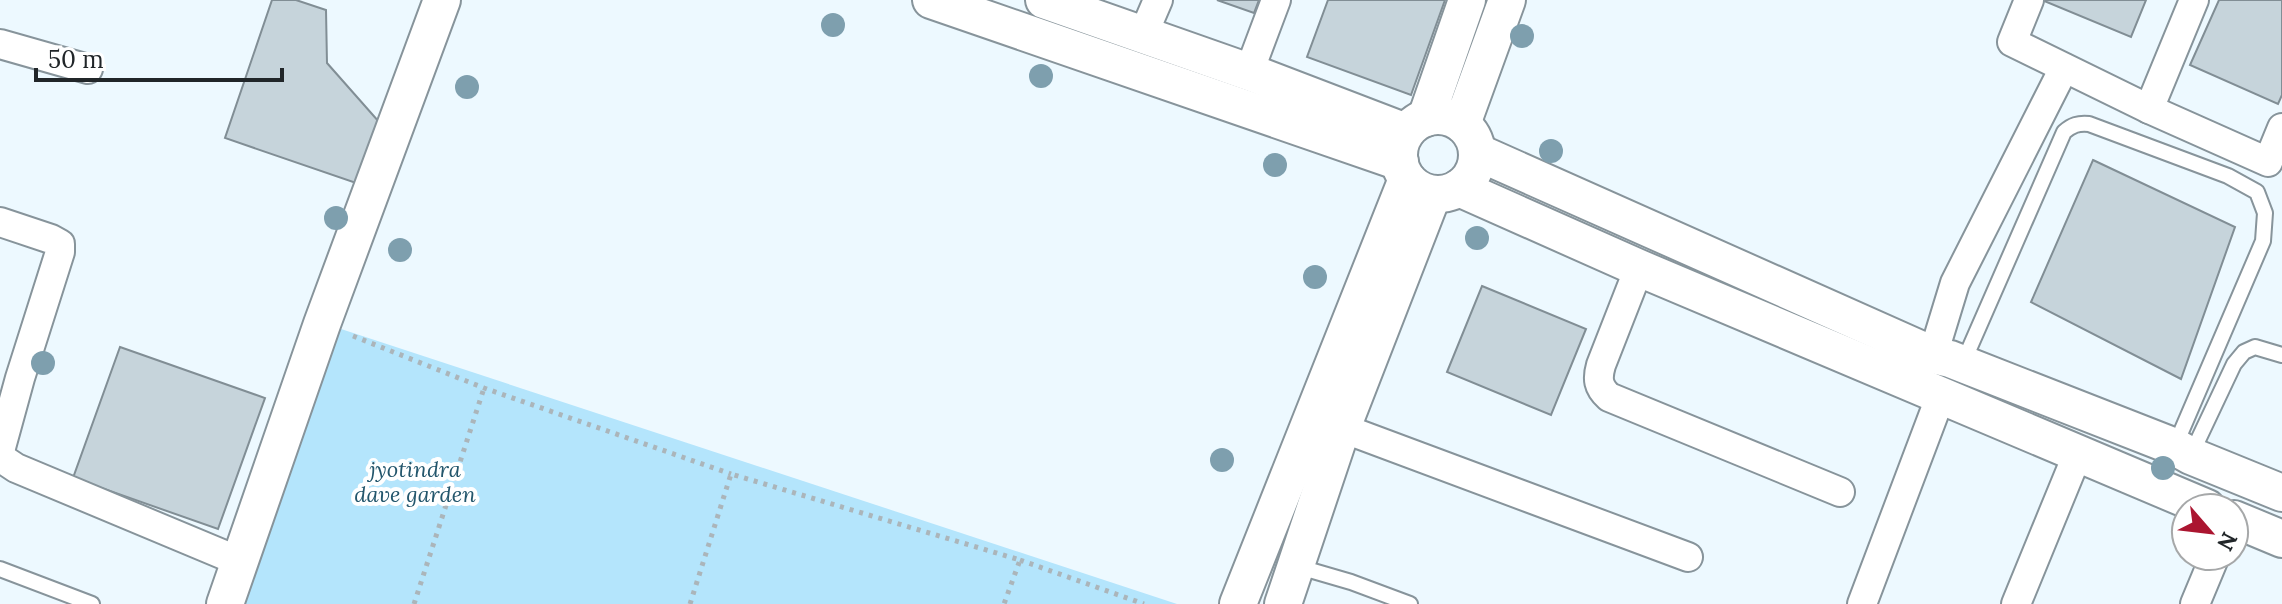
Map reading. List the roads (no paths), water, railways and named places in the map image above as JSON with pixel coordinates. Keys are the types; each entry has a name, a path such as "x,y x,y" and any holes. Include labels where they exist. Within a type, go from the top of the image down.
{"street":[{"path":"225,604 322,324 442,0"},
{"path":"931,0 1422,162 1467,183 1474,172 1469,138 1507,0"},
{"path":"1044,0 1249,72 1422,162 1639,268 2170,492"},
{"path":"1143,35 1158,0"},
{"path":"1249,72 1276,0"},
{"path":"1283,604 1342,428 1467,0"},
{"path":"2029,0 2012,42 2149,109 2268,162 2282,128"},
{"path":"2149,109 2194,0"},
{"path":"0,44 88,69"},
{"path":"1948,360 1955,283 2064,68"},
{"path":"1238,604 1439,116 1469,138 1948,360 2282,493"},
{"path":"0,222 60,244 60,252 10,375 0,452 4,460 16,468 241,562"},
{"path":"1639,268 1601,365 1598,377 1601,389 1609,397 1840,492"},
{"path":"1862,604 1941,395"},
{"path":"1342,428 1688,557"},
{"path":"2016,604 2078,453"},
{"path":"2250,526 2282,539"},
{"path":"2195,604 2208,572"}],"lane":[{"path":"1948,360 2064,132 2070,127 2079,123 2089,124 2228,176 2257,192 2265,213 2263,241 2183,451"},
{"path":"2183,451 2244,352 2255,347 2282,355"},
{"path":"1294,565 1410,604"},
{"path":"0,569 92,604"}],"park label":[{"name":"jyotindra dave garden","path":"415,482"}]}
